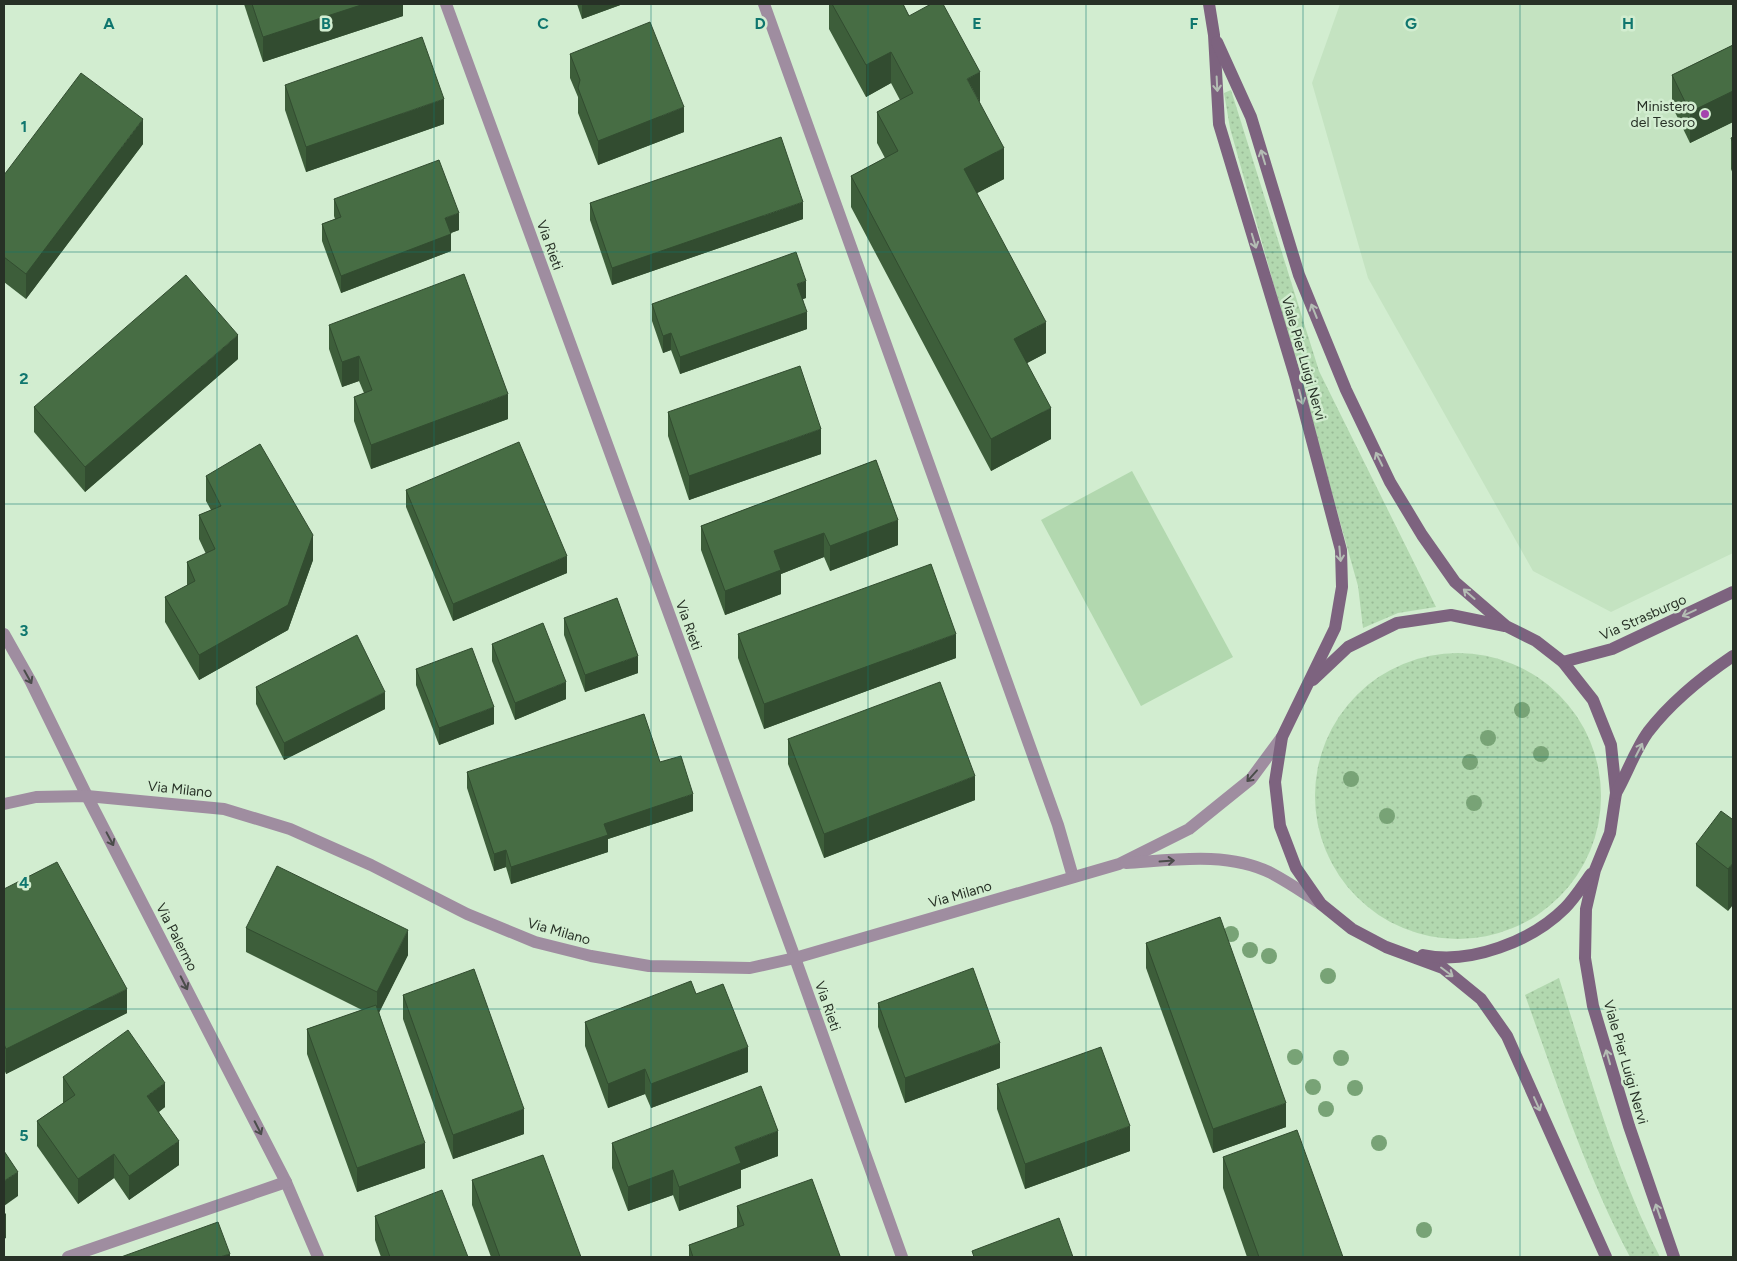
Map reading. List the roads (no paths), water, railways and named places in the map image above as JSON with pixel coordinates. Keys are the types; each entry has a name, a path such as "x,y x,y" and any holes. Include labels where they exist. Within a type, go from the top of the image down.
{"street":[{"name":"Via Rieti","path":"446,4 795,958 902,1257"},
{"path":"764,4 1058,825 1073,877"},
{"name":"Viale Pier Luigi Nervi","path":"1209,4 1214,35 1219,124 1295,376 1341,550 1342,587 1335,628 1282,738 1275,782 1280,826 1296,868 1321,904 1352,930 1386,947 1443,968 1481,999 1507,1036 1606,1257"},
{"name":"Viale Pier Luigi Nervi","path":"1214,35 1251,117 1303,284 1346,390 1390,482 1422,535 1455,582 1506,626 1536,641 1563,662 1593,700 1611,745 1616,793 1610,833 1594,870 1586,909 1585,958 1594,1006 1629,1126 1674,1257"},
{"name":"Via Strasburgo","path":"1563,662 1612,649 1733,592"},
{"name":"Viale Pier Luigi Nervi","path":"1308,686 1348,647 1397,623 1451,615 1506,626"},
{"name":"Via Palermo","path":"4,634 31,682 87,796 286,1182 318,1257"},
{"path":"1616,793 1647,733 1704,676 1733,656"},
{"name":"Via Milano","path":"4,804 36,797 87,796 224,810 290,829 371,865 467,914 535,942 591,956 649,966 750,968 795,958 1118,864 1196,823 1251,778 1282,738"},
{"name":"Via Milano","path":"1118,864 1186,859 1228,860 1270,872 1321,904"},
{"name":"Viale Pier Luigi Nervi","path":"1386,947 1433,957 1481,954 1526,937 1565,908 1594,870"},
{"path":"68,1257 286,1182"}],"place":[{"name":"Ministero del Tesoro","path":"1705,114"}]}
